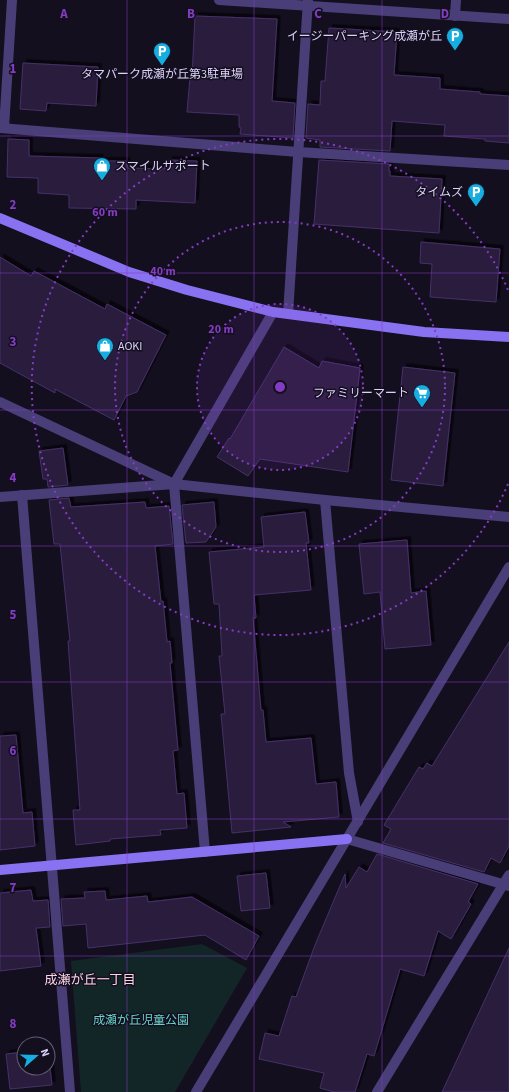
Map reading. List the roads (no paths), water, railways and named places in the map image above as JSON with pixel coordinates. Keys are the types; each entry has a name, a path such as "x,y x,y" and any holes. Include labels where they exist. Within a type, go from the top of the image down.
{"street":[{"path":"12,0 2,128 298,152 509,165"},
{"path":"219,0 307,3 455,16 509,19"},
{"path":"455,16 456,0"},
{"path":"288,314 307,3"},
{"path":"0,218 129,272 187,290 273,312 424,332 509,337"},
{"path":"205,852 174,484 273,312"},
{"path":"0,402 174,484"},
{"path":"0,497 174,484 509,517"},
{"path":"22,495 70,1092"},
{"path":"325,500 349,773 358,822"},
{"path":"196,1092 509,567"},
{"path":"0,870 347,839 506,886"},
{"path":"377,1092 506,886 509,875"}],"place":[{"name":"イージーパーキング成瀬が丘","path":"455,51"},
{"name":"タマパーク成瀬が丘第3駐車場","path":"162,66"},
{"name":"スマイルサポート","path":"102,181"},
{"name":"タイムズ","path":"476,207"},
{"name":"AOKI","path":"105,361"},
{"name":"ファミリーマート","path":"422,408"}],"district":[{"name":"成瀬が丘一丁目","path":"90,979"}],"park label":[{"name":"成瀬が丘児童公園","path":"141,1020"}]}
